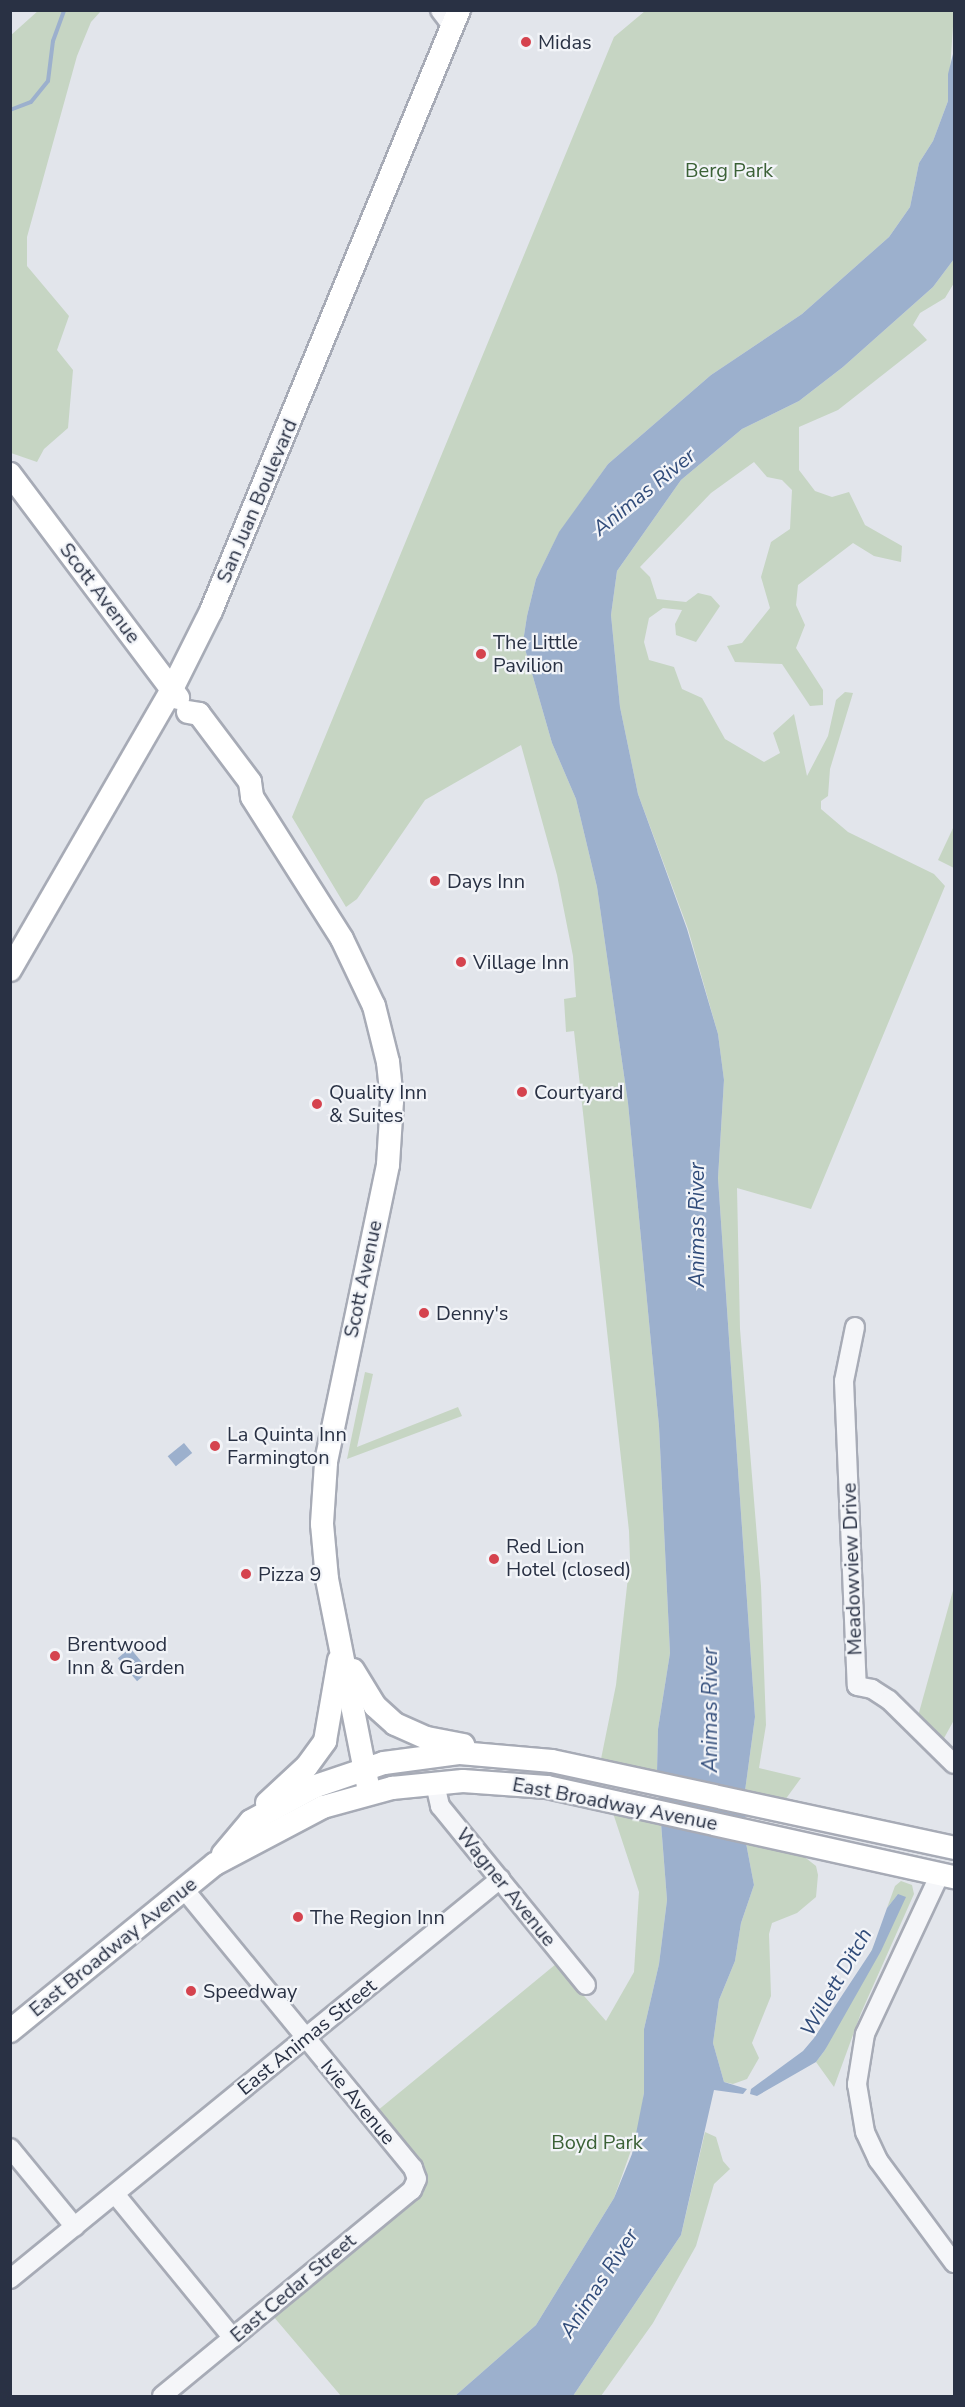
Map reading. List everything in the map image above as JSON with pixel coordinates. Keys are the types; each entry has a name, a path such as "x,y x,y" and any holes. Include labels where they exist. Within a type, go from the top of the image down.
{"main road":[{"name":"San Juan Boulevard","path":"10,970 172,689 232,564 451,16"},
{"name":"Scott Avenue","path":"10,474 172,689 188,712 188,723 238,791 252,797 318,898 360,972 380,1024 391,1083 388,1165 326,1463 322,1524 327,1579 369,1792"},
{"path":"342,1647 375,1706 395,1724 427,1738 529,1756"},
{"path":"251,1821 275,1792 307,1766 325,1741 342,1647"},
{"name":"East Broadway Avenue","path":"215,1864 251,1821 298,1794 365,1768 437,1755 529,1756 786,1813 953,1845"},
{"name":"East Broadway Avenue","path":"10,2031 215,1864 307,1814 369,1792 435,1784 527,1784 618,1802 947,1876"},
{"path":"947,1876 953,1845"}],"street":[{"name":"Meadowview Drive","path":"855,1327 844,1381 857,1686 872,1689 889,1700 954,1764"},
{"name":"Wagner Avenue","path":"435,1784 440,1806 586,1985"},
{"path":"947,1876 865,2034 857,2084 865,2132 878,2160 954,2263"},
{"name":"East Animas Street","path":"75,2227 500,1880"},
{"name":"Ivie Avenue","path":"184,1889 417,2176"},
{"path":"10,2148 75,2227 10,2279"},
{"name":"East Cedar Street","path":"162,2397 412,2190 417,2176"},
{"path":"115,2194 233,2338"}],"green space":[{"path":"39,10 101,11 91,22 77,56 27,237 27,266 69,316 57,350 73,370 68,428 44,449 37,462 11,453 10,36"},
{"name":"Berg Park","path":"645,11 954,11 948,101 933,141 919,163 910,207 889,237 802,314 711,375 608,464 559,533 536,579 527,616 523,642 552,743 576,799 597,887 628,1103 659,1426 670,1653 658,1729 657,1772 601,1759 616,1685 630,1559 629,1531 574,1031 566,1032 564,999 576,997 573,956 557,875 521,745 425,800 357,899 346,907 292,817 614,37"},
{"path":"954,259 954,283 945,298 920,313 913,325 927,340 838,410 799,427 799,470 815,491 832,497 849,492 865,525 902,546 901,562 874,556 853,543 798,585 796,605 805,625 796,648 823,690 823,705 810,706 782,664 735,662 727,646 742,643 770,608 761,577 771,542 790,529 792,490 782,480 767,477 754,462 711,493 640,567 650,577 657,599 686,602 698,593 711,596 720,606 696,642 676,635 675,624 682,610 663,608 649,618 644,642 649,660 674,667 682,689 702,698 725,739 764,762 780,753 773,733 794,714 807,776 828,736 836,700 845,692 853,693 830,769 828,796 821,801 821,809 848,832 934,874 945,886 811,1209 737,1188 740,1329 761,1586 766,1725 759,1768 801,1778 785,1800 745,1791 755,1717 718,1178 724,1080 718,1034 688,929 638,794 620,707 611,615 617,571 681,480 742,429 799,401 843,367 933,287"},
{"path":"954,826 954,868 938,860"},
{"path":"365,1372 373,1374 357,1447 458,1407 462,1416 347,1459"},
{"path":"954,1587 954,1720 943,1740 918,1716"},
{"name":"Boyd Park","path":"613,1813 661,1824 667,1900 659,1964 644,2029 644,2093 639,2128 614,2198 536,2325 455,2396 341,2396 273,2316 424,2192 424,2174 377,2111 556,1964 606,2021 634,1972 639,1892"},
{"path":"746,1843 802,1855 816,1866 818,1875 816,1897 797,1913 772,1923 769,1934 771,1996 752,2043 759,2058 747,2079 733,2084 724,2082 713,2043 719,2000 735,1961 741,1923 754,1885"},
{"path":"901,1881 912,1885 914,1894 861,2013 834,2087 816,2062 825,2050 898,1894 887,1908 895,1886"},
{"path":"705,2132 716,2137 723,2161 730,2169 714,2184 696,2246 653,2323 601,2396 573,2396 681,2235"}],"water":[{"name":"Animas River","path":"954,50 954,259 933,287 843,367 799,401 742,429 681,480 617,571 611,615 620,707 638,794 687,929 718,1034 724,1080 718,1178 755,1717 745,1791 746,1843 754,1885 741,1923 735,1961 719,2000 713,2043 724,2082 747,2089 743,2094 714,2090 681,2235 573,2396 455,2396 536,2325 614,2198 632,2154 644,2093 644,2029 659,1964 667,1900 657,1772 658,1729 670,1653 659,1426 628,1103 597,887 576,799 552,743 523,642 527,616 536,579 559,532 608,464 711,375 802,314 889,237 910,207 919,163 933,141 948,101 948,74"},
{"path":"184,1443 192,1453 176,1466 168,1456"},
{"path":"130,1648 149,1671 137,1681 118,1658"},
{"path":"898,1894 906,1897 881,1951 825,2050 816,2062 757,2096 750,2094 751,2089 803,2051 814,2038 872,1950 887,1908"}],"waterway":[{"path":"10,110 31,102 48,81 53,41 64,10"}],"place":[{"name":"Midas","path":"526,42"},
{"name":"The Little Pavilion","path":"481,654"},
{"name":"Days Inn","path":"435,881"},
{"name":"Village Inn","path":"461,962"},
{"name":"Courtyard","path":"522,1092"},
{"name":"Quality Inn & Suites","path":"317,1104"},
{"name":"Denny's","path":"424,1313"},
{"name":"La Quinta Inn Farmington","path":"215,1446"},
{"name":"Red Lion Hotel (closed)","path":"494,1559"},
{"name":"Pizza 9","path":"246,1574"},
{"name":"Brentwood Inn & Garden","path":"55,1656"},
{"name":"The Region Inn","path":"298,1917"},
{"name":"Speedway","path":"191,1991"}],"water label":[{"name":"Willett Ditch","path":"836,1982"}]}
